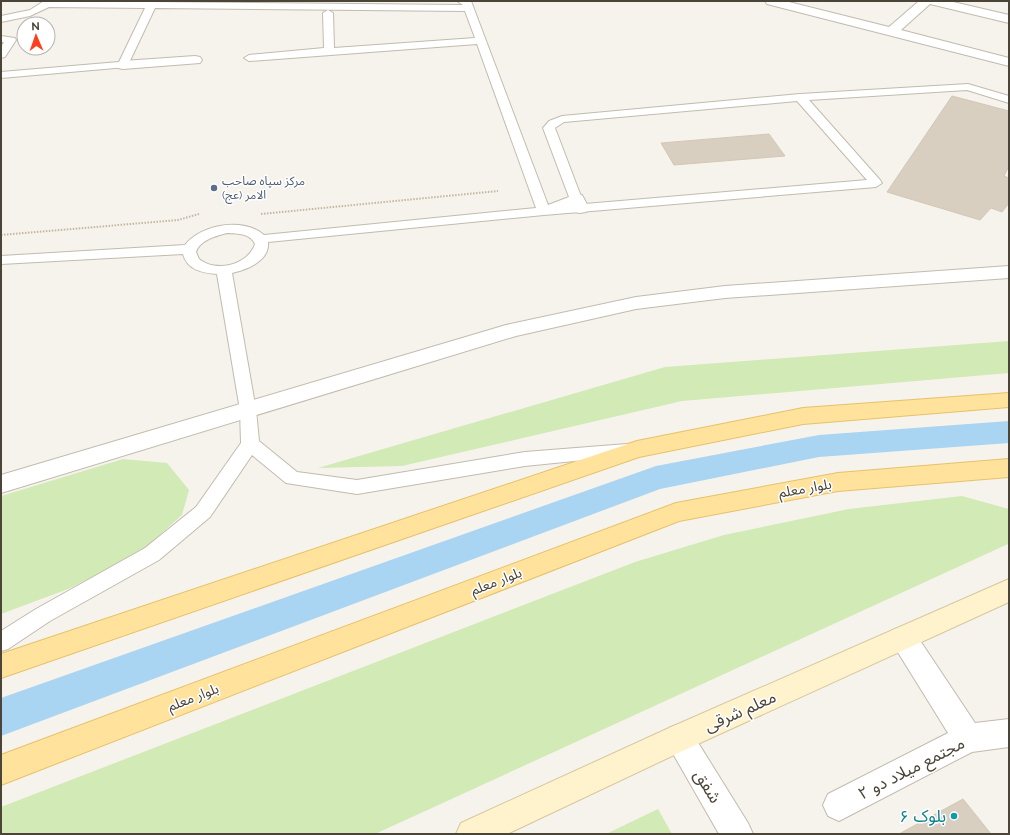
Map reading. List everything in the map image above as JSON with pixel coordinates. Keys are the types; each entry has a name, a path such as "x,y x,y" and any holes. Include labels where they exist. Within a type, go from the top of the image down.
{"main road":[{"path":"1,666 637,449 803,416 1009,400"},
{"name":"بلوار معلم","path":"1,770 676,512 838,482 1009,468"},
{"path":"965,472 1009,484"},
{"name":"معلم شرقی","path":"472,834 679,738 1009,590"}],"street":[{"path":"771,1 797,4 891,32 1009,62"},
{"path":"891,32 926,1"},
{"path":"934,1 1009,19"},
{"path":"123,65 195,60"},
{"path":"1,484 513,330 636,303 725,292 1009,272"},
{"path":"903,638 968,738"},
{"name":"مجتمع میلاد دو ۲","path":"839,805 968,738 1009,733"},
{"name":"شفق","path":"679,738 737,834"}],"lane":[{"path":"1,75 123,65 151,6 164,1"},
{"path":"443,1 467,4"},
{"path":"1,19 25,14 47,3 151,6 324,7 467,4"},
{"path":"467,4 544,211"},
{"path":"324,7 329,51"},
{"path":"1,39 10,40 1,55"},
{"path":"248,58 481,41"},
{"path":"578,203 549,128 553,123 562,119 800,97 968,87 1009,100"},
{"path":"261,239 544,211 578,203 876,183 800,97"},
{"path":"227,229 248,230 261,239 263,245 261,252 255,258 241,266 224,270 201,267 193,262 190,256 190,249 195,242 204,236 227,229"},
{"path":"1,260 190,249"},
{"path":"1,642 43,615 152,554 203,512 250,444 248,410 224,270"},
{"path":"250,444 292,478 357,487 525,459 637,449"}],"green space":[{"path":"1009,341 1009,373 682,401 402,466 318,468 665,367"},
{"path":"123,459 167,463 189,490 182,515 137,555 68,589 1,614 1,496"},
{"path":"962,496 1009,509 1008,544 375,834 1,834 1,807 635,562 724,535 849,509"},
{"path":"658,809 672,834 606,834"}],"building":[{"path":"952,96 1009,111 1009,166 1004,176 1009,178 1009,203 1002,212 991,208 980,220 887,192"},
{"path":"769,134 785,156 674,165 661,143"},
{"name":"بلوک ۶","path":"963,799 991,834 899,834"}],"waterway":[{"path":"1,717 656,478 819,446 1009,432"}],"place":[{"name":"مرکز سپاه صاحب الامر (عج)","path":"214,188"},
{"name":"بلوک ۶","path":"954,816"}]}
